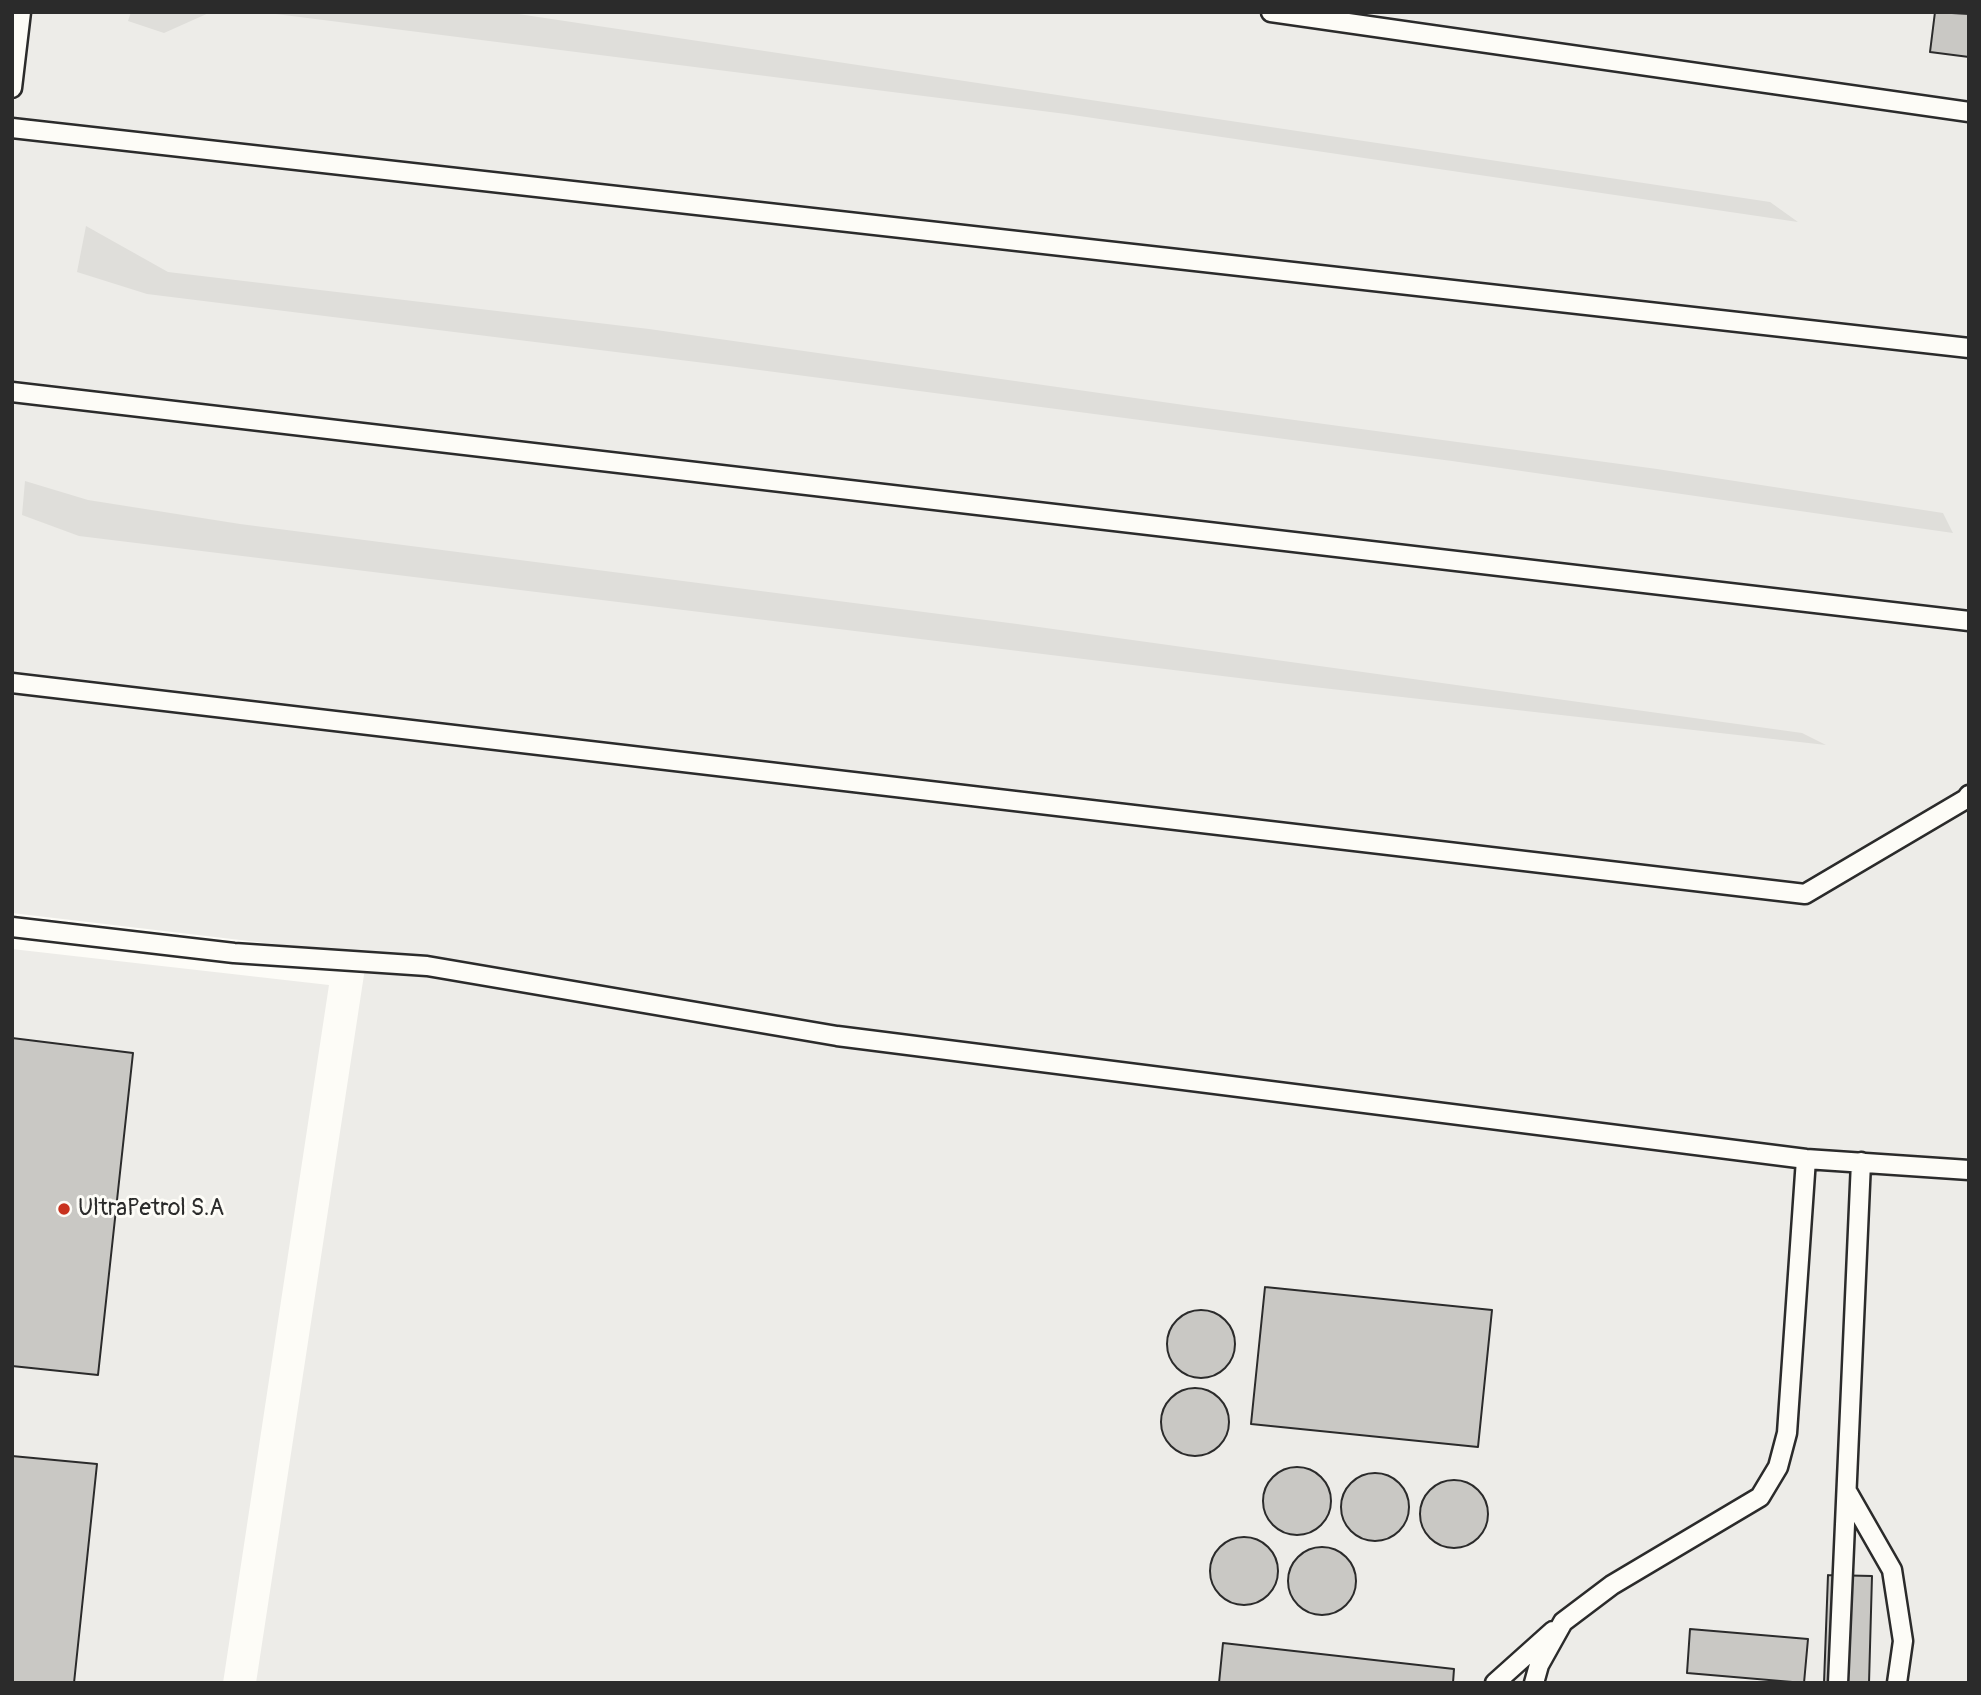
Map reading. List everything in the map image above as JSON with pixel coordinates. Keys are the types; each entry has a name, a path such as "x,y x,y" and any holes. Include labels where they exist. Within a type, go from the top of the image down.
{"lane":[{"path":"12,88 21,12"},
{"path":"1271,12 1969,112"},
{"path":"12,128 1969,348"},
{"path":"12,392 1969,621"},
{"path":"12,683 1805,894 1966,799 1969,794"},
{"path":"12,927 234,953 427,966 837,1036 1806,1159 1969,1170"},
{"path":"1495,1683 1563,1622 1612,1585 1760,1497 1778,1467 1787,1433 1806,1159"},
{"path":"1838,1683 1861,1162"},
{"path":"1848,1492 1892,1570 1903,1641 1897,1683"},
{"path":"1534,1683 1539,1665 1563,1622"}],"shaded area":[{"path":"12,12 1969,12 1969,1683 256,1683 367,955 12,913"},
{"path":"131,12 211,12 164,33 128,21"},
{"path":"260,12 505,12 1770,202 1798,222 1066,114"},
{"path":"86,226 168,272 649,329 1657,469 1943,513 1953,533 1452,461 729,366 147,294 77,272"},
{"path":"25,481 88,500 240,524 1017,624 1802,733 1826,745 1296,685 79,536 22,515"},
{"name":"UltraPetrol S.A","path":"12,949 329,985 223,1683 12,1683"}],"building":[{"path":"1935,12 1969,14 1969,57 1930,52"},
{"name":"UltraPetrol S.A","path":"12,1038 133,1053 98,1375 12,1366"},
{"path":"1265,1287 1492,1310 1478,1447 1251,1424"},
{"path":"1201,1310 1214,1313 1225,1320 1232,1331 1235,1344 1232,1357 1225,1368 1214,1375 1201,1378 1188,1375 1177,1368 1170,1357 1167,1344 1170,1331 1177,1320 1188,1313"},
{"path":"1195,1388 1208,1391 1219,1398 1226,1409 1229,1422 1226,1435 1219,1446 1208,1453 1195,1456 1182,1453 1171,1446 1164,1435 1161,1422 1164,1409 1171,1398 1182,1391"},
{"path":"12,1456 97,1464 74,1683 12,1683"},
{"path":"1297,1467 1310,1470 1321,1477 1328,1488 1331,1501 1328,1514 1321,1525 1310,1532 1297,1535 1284,1532 1273,1525 1266,1514 1263,1501 1266,1488 1273,1477 1284,1470"},
{"path":"1375,1473 1388,1476 1399,1483 1406,1494 1409,1507 1406,1520 1399,1531 1388,1538 1375,1541 1362,1538 1351,1531 1344,1520 1341,1507 1344,1494 1351,1483 1362,1476"},
{"path":"1454,1480 1467,1483 1478,1490 1485,1501 1488,1514 1485,1527 1478,1538 1467,1545 1454,1548 1441,1545 1430,1538 1423,1527 1420,1514 1423,1501 1430,1490 1441,1483"},
{"path":"1244,1537 1257,1540 1268,1547 1275,1558 1278,1571 1275,1584 1268,1595 1257,1602 1244,1605 1231,1602 1220,1595 1213,1584 1210,1571 1213,1558 1220,1547 1231,1540"},
{"path":"1322,1547 1335,1550 1346,1557 1353,1568 1356,1581 1353,1594 1346,1605 1335,1612 1322,1615 1309,1612 1298,1605 1291,1594 1288,1581 1291,1568 1298,1557 1309,1550"},
{"path":"1828,1575 1872,1576 1869,1683 1824,1683"},
{"path":"1690,1629 1808,1639 1804,1683 1687,1673"},
{"path":"1223,1643 1454,1669 1453,1683 1219,1683"}],"place":[{"name":"UltraPetrol S.A","path":"64,1209"}]}
